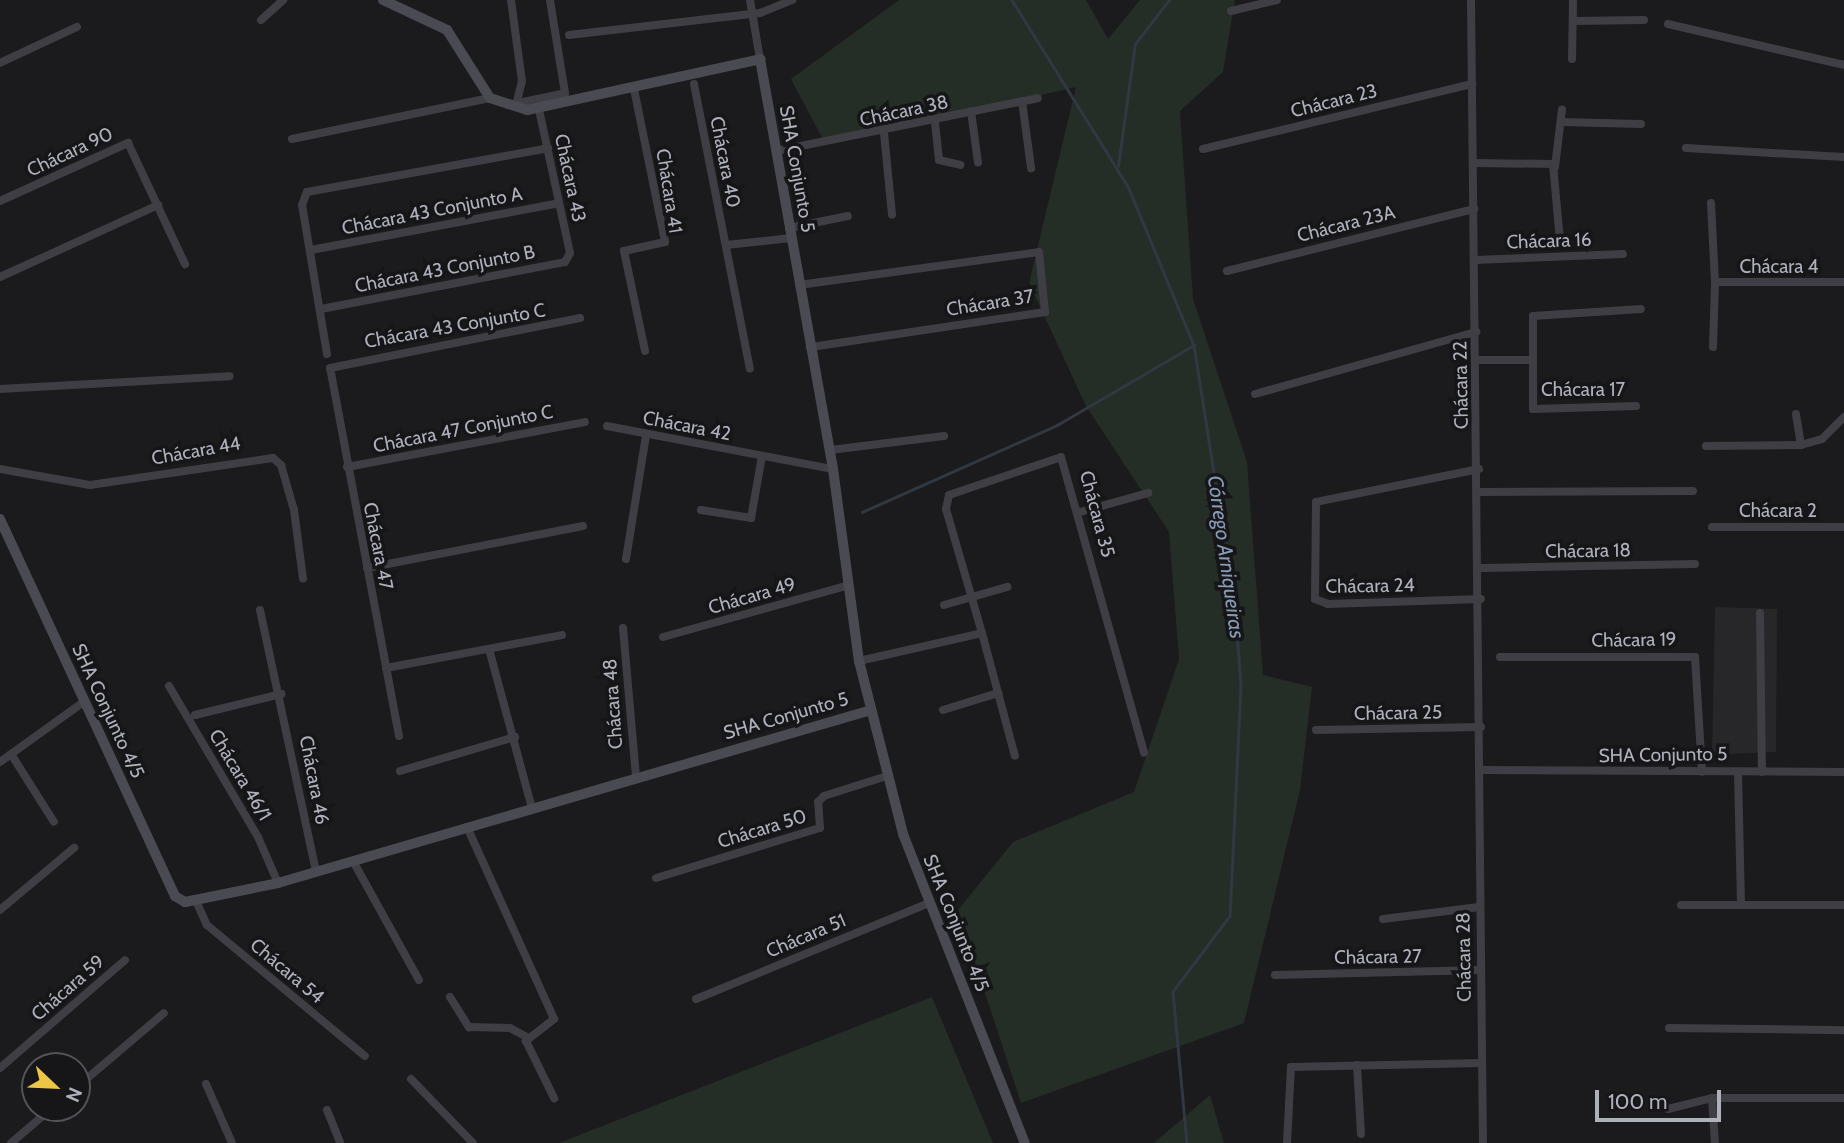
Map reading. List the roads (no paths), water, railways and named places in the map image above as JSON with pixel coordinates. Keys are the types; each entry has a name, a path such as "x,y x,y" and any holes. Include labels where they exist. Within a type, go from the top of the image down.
{"street":[{"path":"261,20 283,0"},
{"path":"383,0 447,30 491,97"},
{"path":"511,0 522,81 512,103"},
{"path":"512,103 565,93 550,0"},
{"name":"SHA Conjunto 5","path":"197,903 278,883 871,710 859,661 830,450 750,0"},
{"path":"569,35 752,12 792,0"},
{"path":"1231,11 1278,0"},
{"name":"Chácara 22","path":"1471,0 1482,771"},
{"path":"1573,0 1573,59"},
{"path":"1573,21 1644,20"},
{"path":"1668,24 1844,65"},
{"path":"0,63 77,27"},
{"path":"292,139 491,97 539,110 760,59"},
{"name":"Chácara 40","path":"694,84 750,369"},
{"name":"Chácara 23","path":"1203,149 1472,84"},
{"name":"Chácara 41","path":"634,89 665,242 624,251 645,351"},
{"name":"Chácara 38","path":"776,151 935,122 971,111 1038,98"},
{"path":"1022,101 1031,168"},
{"path":"1560,241 1555,167 1563,109"},
{"name":"Chácara 43","path":"539,110 570,253"},
{"path":"971,111 978,163"},
{"path":"935,122 939,160 960,165"},
{"path":"1561,122 1641,124"},
{"path":"884,132 892,215"},
{"name":"Chácara 90","path":"0,201 128,143 185,264"},
{"name":"Chácara 43 Conjunto A","path":"548,148 307,192 302,205 311,250 559,203"},
{"path":"1686,148 1844,157"},
{"path":"1473,163 1546,161 1555,167"},
{"name":"Chácara 4","path":"1711,203 1713,347"},
{"path":"0,277 158,205"},
{"name":"Chácara 23A","path":"1227,271 1474,209"},
{"path":"726,245 790,233 848,216"},
{"path":"311,250 327,354"},
{"name":"Chácara 37","path":"799,285 1039,252 1045,312 810,347"},
{"name":"Chácara 43 Conjunto B","path":"321,309 565,262 570,253"},
{"name":"Chácara 16","path":"1475,260 1623,254"},
{"name":"Chácara 4","path":"1714,282 1844,282"},
{"name":"Chácara 17","path":"1636,406 1533,409 1533,316 1641,309"},
{"name":"Chácara 43 Conjunto C","path":"335,364 580,318"},
{"path":"1255,394 1476,332"},
{"name":"Chácara 17","path":"1477,360 1532,360"},
{"name":"Chácara 47","path":"335,364 329,371 399,736"},
{"path":"0,389 230,376"},
{"path":"1796,414 1801,445"},
{"path":"1706,446 1801,445 1822,439 1844,417"},
{"name":"Chácara 47 Conjunto C","path":"347,467 585,422"},
{"name":"Chácara 42","path":"607,426 833,469"},
{"path":"626,559 646,435"},
{"path":"830,450 944,436"},
{"path":"701,510 751,518 762,456"},
{"name":"Chácara 35","path":"1015,756 946,509 949,495 1060,457 1080,512 1144,753"},
{"name":"Chácara 44","path":"0,469 90,485 273,458 281,465 294,510 303,578"},
{"name":"Chácara 24","path":"1479,469 1316,502 1314,574 1318,603 1481,598"},
{"path":"1479,492 1693,491"},
{"path":"1080,512 1148,494"},
{"name":"SHA Conjunto 4/5","path":"0,519 175,896 197,903"},
{"path":"367,568 583,526"},
{"name":"Chácara 2","path":"1712,527 1844,527"},
{"name":"Chácara 18","path":"1480,568 1695,564"},
{"name":"Chácara 49","path":"663,638 849,585"},
{"path":"944,605 1007,587"},
{"name":"Chácara 46","path":"260,610 281,694 316,871"},
{"path":"1760,613 1762,772"},
{"name":"Chácara 48","path":"623,628 636,777"},
{"path":"859,661 982,633"},
{"path":"386,668 562,635"},
{"path":"489,649 515,737 532,808"},
{"name":"Chácara 19","path":"1500,657 1695,657 1702,772"},
{"name":"Chácara 46/1","path":"169,686 258,838 278,883"},
{"path":"943,710 998,693"},
{"path":"195,715 281,694"},
{"path":"0,762 85,701"},
{"name":"SHA Conjunto 4/5","path":"871,710 887,776 929,903 1025,1143"},
{"name":"Chácara 25","path":"1316,730 1481,727"},
{"path":"400,771 515,737"},
{"path":"11,754 54,822"},
{"name":"SHA Conjunto 5","path":"1482,771 1844,772"},
{"name":"Chácara 28","path":"1482,771 1479,907 1483,1143"},
{"path":"1738,772 1741,905"},
{"name":"Chácara 50","path":"656,878 820,828 818,802 824,796 887,776"},
{"path":"467,827 554,1019 527,1037"},
{"path":"0,910 74,848"},
{"path":"353,861 419,980"},
{"name":"Chácara 54","path":"197,903 207,925 365,1056"},
{"name":"Chácara 51","path":"696,999 929,903"},
{"path":"1681,905 1844,905"},
{"path":"1383,919 1479,907"},
{"name":"Chácara 59","path":"0,1068 125,960"},
{"name":"Chácara 27","path":"1275,975 1481,970"},
{"path":"450,997 469,1027 510,1028 527,1037 554,1098"},
{"path":"91,1075 164,1013"},
{"path":"1669,1028 1844,1030"},
{"path":"1287,1143 1289,1069 1482,1063"},
{"path":"1357,1065 1361,1135"},
{"path":"411,1079 473,1143"},
{"path":"206,1084 232,1143"},
{"path":"1668,1109 1712,1098 1844,1098"},
{"path":"1712,1098 1715,1143"},
{"path":"327,1110 340,1143"},
{"path":"11,1143 36,1122"}],"waterway":[{"name":"Córrego Arniqueiras","path":"1012,0 1128,186 1194,345 1235,606 1241,685 1230,916 1173,992 1187,1143"},
{"path":"1118,166 1135,44 1169,0"},
{"path":"862,512 1057,425 1194,345"}]}
